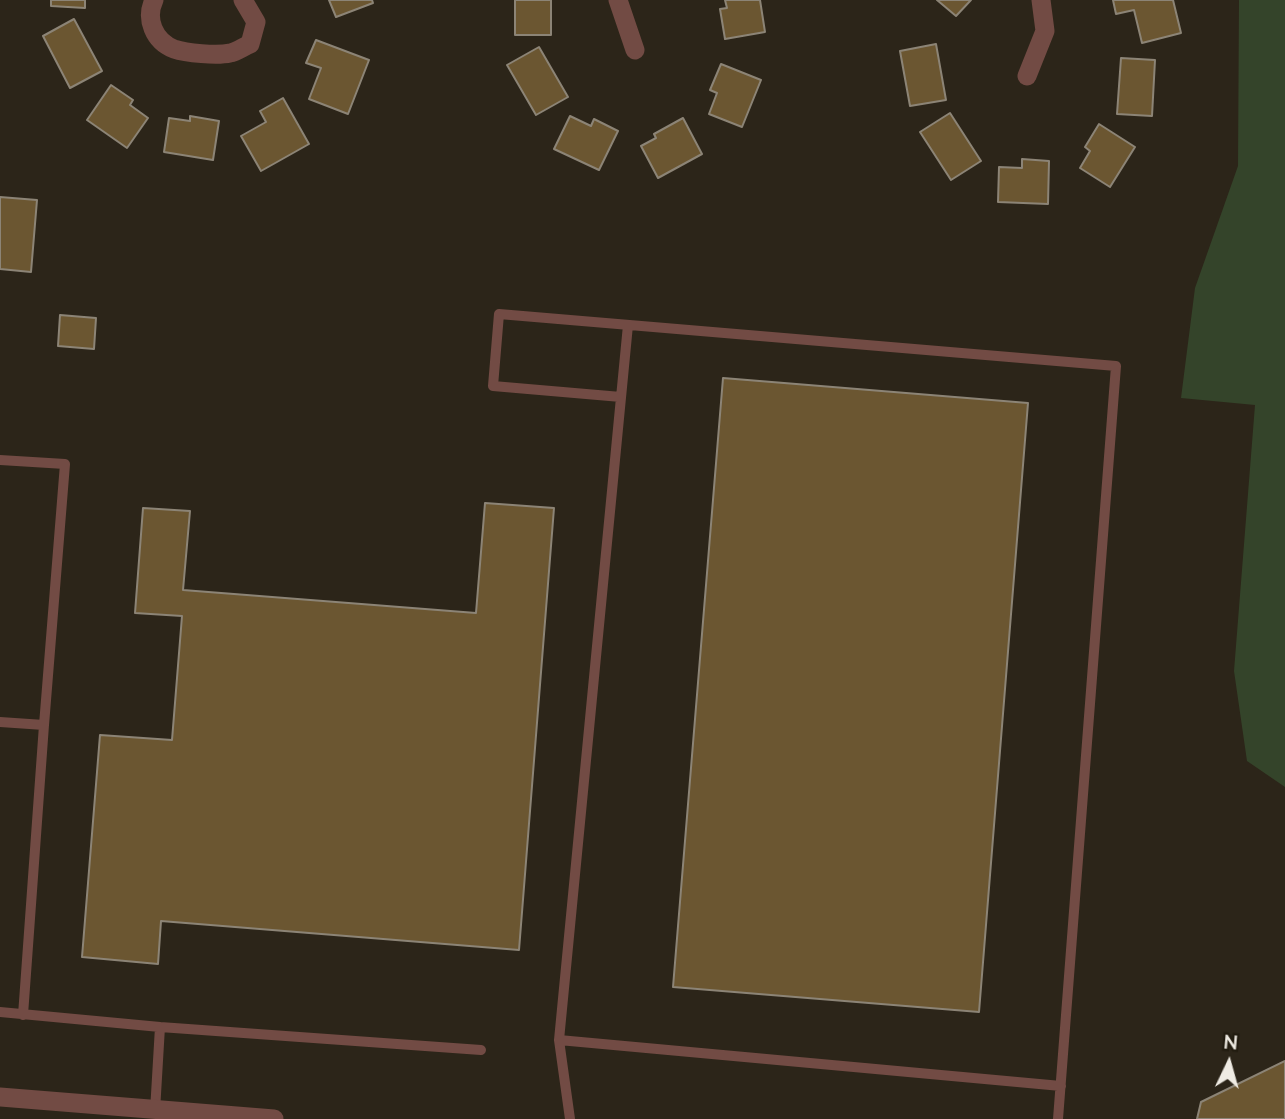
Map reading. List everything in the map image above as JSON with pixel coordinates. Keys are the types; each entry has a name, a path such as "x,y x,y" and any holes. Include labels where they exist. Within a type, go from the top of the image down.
{"street":[{"path":"154,0 148,11 153,32 173,49 209,54 231,53 250,44 256,22 243,0"},
{"path":"618,0 635,50"},
{"path":"1027,76 1045,31 1041,0"},
{"path":"0,1097 154,1114 274,1119"}],"lane":[{"path":"621,397 493,386 499,314 1116,366 1058,1119"},
{"path":"569,1119 559,1040 628,325"},
{"path":"0,460 65,464 23,1015"},
{"path":"0,722 44,726"},
{"path":"0,1013 481,1050"},
{"path":"154,1114 160,1027"},
{"path":"559,1040 1061,1086"}],"green space":[{"path":"1239,0 1285,0 1285,787 1247,761 1234,671 1255,405 1181,398 1195,288 1238,166"}],"building":[{"path":"51,0 85,0 85,8 51,6"},
{"path":"329,0 372,0 373,3 336,17"},
{"path":"515,0 551,0 551,35 515,35"},
{"path":"725,0 760,0 765,32 725,39 720,9 727,8"},
{"path":"937,0 971,0 956,16"},
{"path":"1113,0 1173,0 1181,33 1142,43 1134,10 1116,14"},
{"path":"74,19 102,71 70,88 43,36"},
{"path":"316,40 369,60 348,114 309,99 321,68 306,63"},
{"path":"936,44 946,100 910,106 900,51"},
{"path":"539,47 568,97 536,115 507,65"},
{"path":"1121,58 1155,60 1152,116 1117,114"},
{"path":"721,64 761,80 742,127 709,114 717,93 710,90"},
{"path":"111,85 133,100 130,105 148,118 127,148 87,120"},
{"path":"283,98 309,144 261,171 241,136 266,122 260,111"},
{"path":"950,113 981,161 951,180 920,132"},
{"path":"190,116 219,121 213,160 164,152 169,118 190,121"},
{"path":"570,116 591,126 594,119 618,131 599,170 554,149"},
{"path":"683,118 702,154 658,178 641,146 656,138 654,134"},
{"path":"1099,124 1135,147 1110,187 1080,168 1090,151 1085,147"},
{"path":"1022,159 1049,161 1048,204 998,202 999,167 1022,168"},
{"path":"0,197 37,200 31,272 0,269"},
{"path":"60,315 96,318 94,349 58,346"},
{"path":"723,378 1028,403 979,1012 673,987"},
{"path":"485,503 554,508 519,950 161,921 158,964 82,957 100,735 172,740 182,616 135,613 143,508 190,511 183,590 476,613"},
{"path":"1285,1061 1285,1119 1197,1119 1201,1102"}]}
